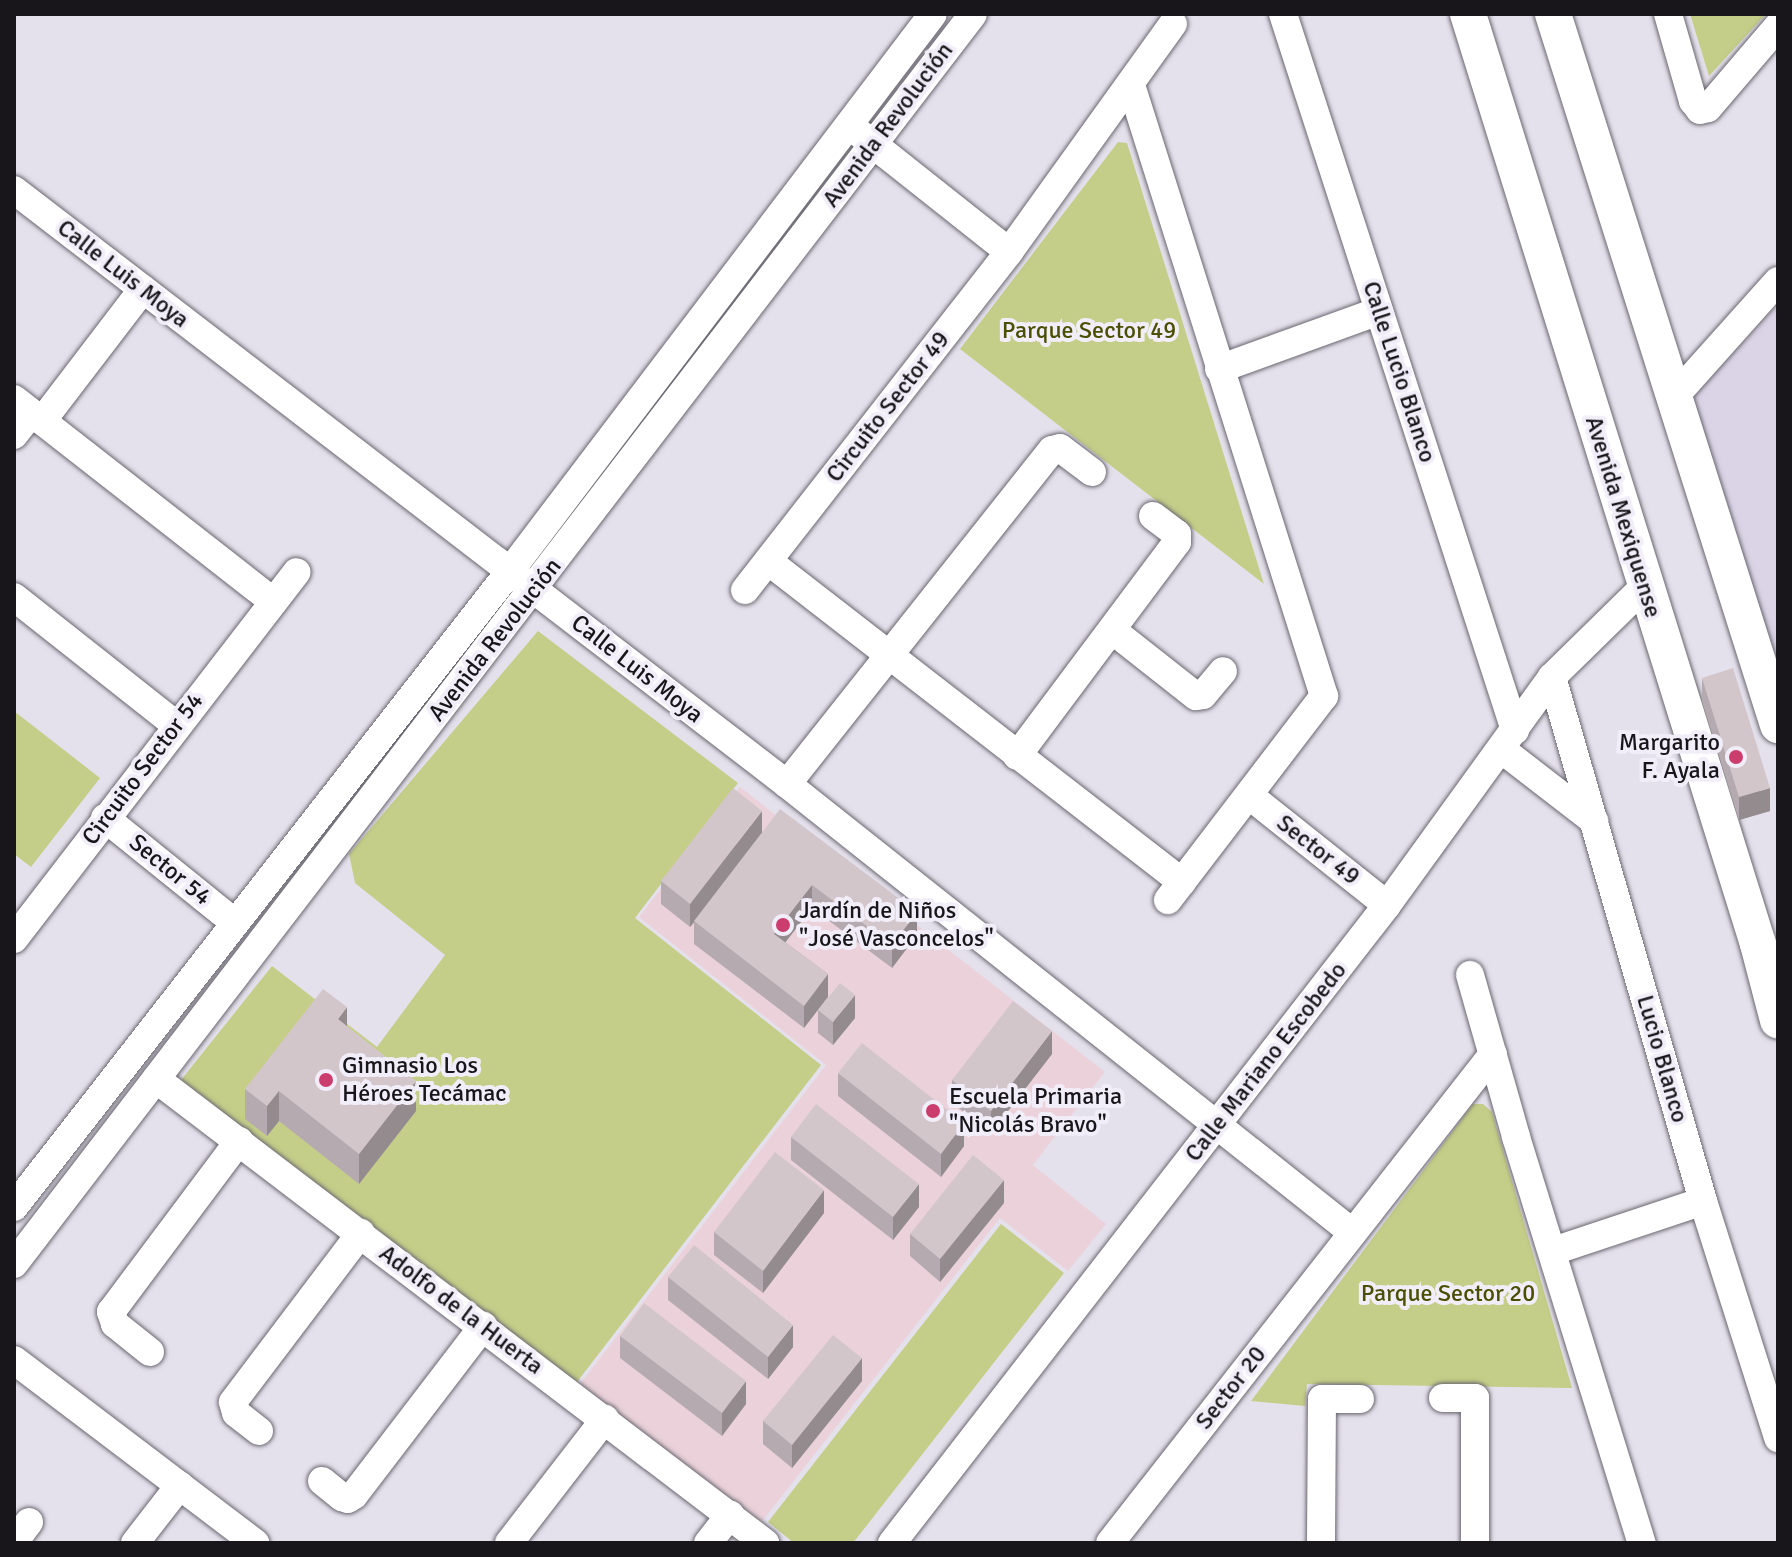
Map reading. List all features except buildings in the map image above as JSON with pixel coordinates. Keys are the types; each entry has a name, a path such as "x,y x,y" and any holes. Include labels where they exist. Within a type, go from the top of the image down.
{"main road":[{"name":"Avenida Mexiquense","path":"1468,14 1645,586 1765,928 1778,1020"},
{"path":"1553,14 1778,725"}],"street":[{"name":"Avenida Revolución","path":"14,1207 510,571 933,14"},
{"name":"Avenida Revolución","path":"14,1264 535,589 973,14"},
{"name":"Calle Lucio Blanco","path":"1283,14 1379,311 1508,739"},
{"path":"1668,14 1693,101 1700,110 1708,108 1778,26"},
{"name":"Circuito Sector 49","path":"745,590 1009,252 1173,24"},
{"path":"768,561 1017,756 1175,891 1250,796 1324,696 1131,85"},
{"path":"847,124 1009,252"},
{"name":"Calle Luis Moya","path":"14,190 787,784 1218,1124"},
{"path":"1675,396 1778,281"},
{"path":"143,289 25,417 273,601"},
{"path":"1219,369 1379,311"},
{"path":"787,784 891,657 1052,450 1060,448 1092,472"},
{"path":"1017,756 1178,538 1153,516"},
{"name":"Circuito Sector 54","path":"14,939 297,572"},
{"name":"Calle Mariano Escobedo","path":"892,1543 1387,905 1552,677 1645,586"},
{"path":"14,597 176,725"},
{"path":"1112,630 1196,696 1203,695 1223,671"},
{"name":"Lucio Blanco","path":"1552,677 1703,1201 1778,1438"},
{"path":"1508,739 1594,821"},
{"name":"Sector 49","path":"1250,796 1387,905"},
{"name":"Sector 54","path":"105,818 235,923"},
{"path":"1470,975 1642,1543"},
{"name":"Sector 20","path":"1110,1543 1493,1054"},
{"name":"Adolfo de la Huerta","path":"156,1079 765,1543"},
{"path":"1218,1124 1353,1233"},
{"path":"150,1352 115,1324 111,1312 239,1141"},
{"path":"1553,1251 1703,1201"},
{"path":"259,1431 236,1413 233,1402 361,1233"},
{"path":"322,1481 342,1497 348,1499 354,1495 483,1326"},
{"path":"14,1360 255,1543"},
{"path":"1443,1398 1475,1398 1475,1543"},
{"path":"1321,1543 1322,1399 1360,1399"},
{"path":"509,1543 605,1419"},
{"path":"135,1543 180,1485"},
{"path":"708,1543 730,1515"}],"shaded area":[{"path":"1778,305 1778,714 1682,407"},
{"path":"740,787 1105,1072 1033,1165 1106,1224 1068,1271 1000,1218 760,1524 580,1384 826,1065 639,917"}],"green space":[{"path":"1690,14 1766,14 1709,76"},
{"name":"Parque Sector 49","path":"1118,142 1127,143 1264,584 960,349"},
{"path":"538,631 738,783 635,918 821,1065 577,1382 181,1080 272,966 377,1047 445,955 355,883 349,854"},
{"path":"14,711 100,778 31,867 14,854"},
{"name":"Parque Sector 20","path":"1473,1104 1483,1104 1492,1112 1572,1388 1307,1384 1305,1406 1251,1401"},
{"path":"1001,1224 1064,1273 853,1543 794,1543 768,1522"}],"place":[{"name":"Margarito F. Ayala","path":"1736,757"},
{"name":"Jardín de Niños \"José Vasconcelos\"","path":"783,925"},
{"name":"Gimnasio Los Héroes Tecámac","path":"326,1080"},
{"name":"Escuela Primaria \"Nicolás Bravo\"","path":"933,1111"}]}
